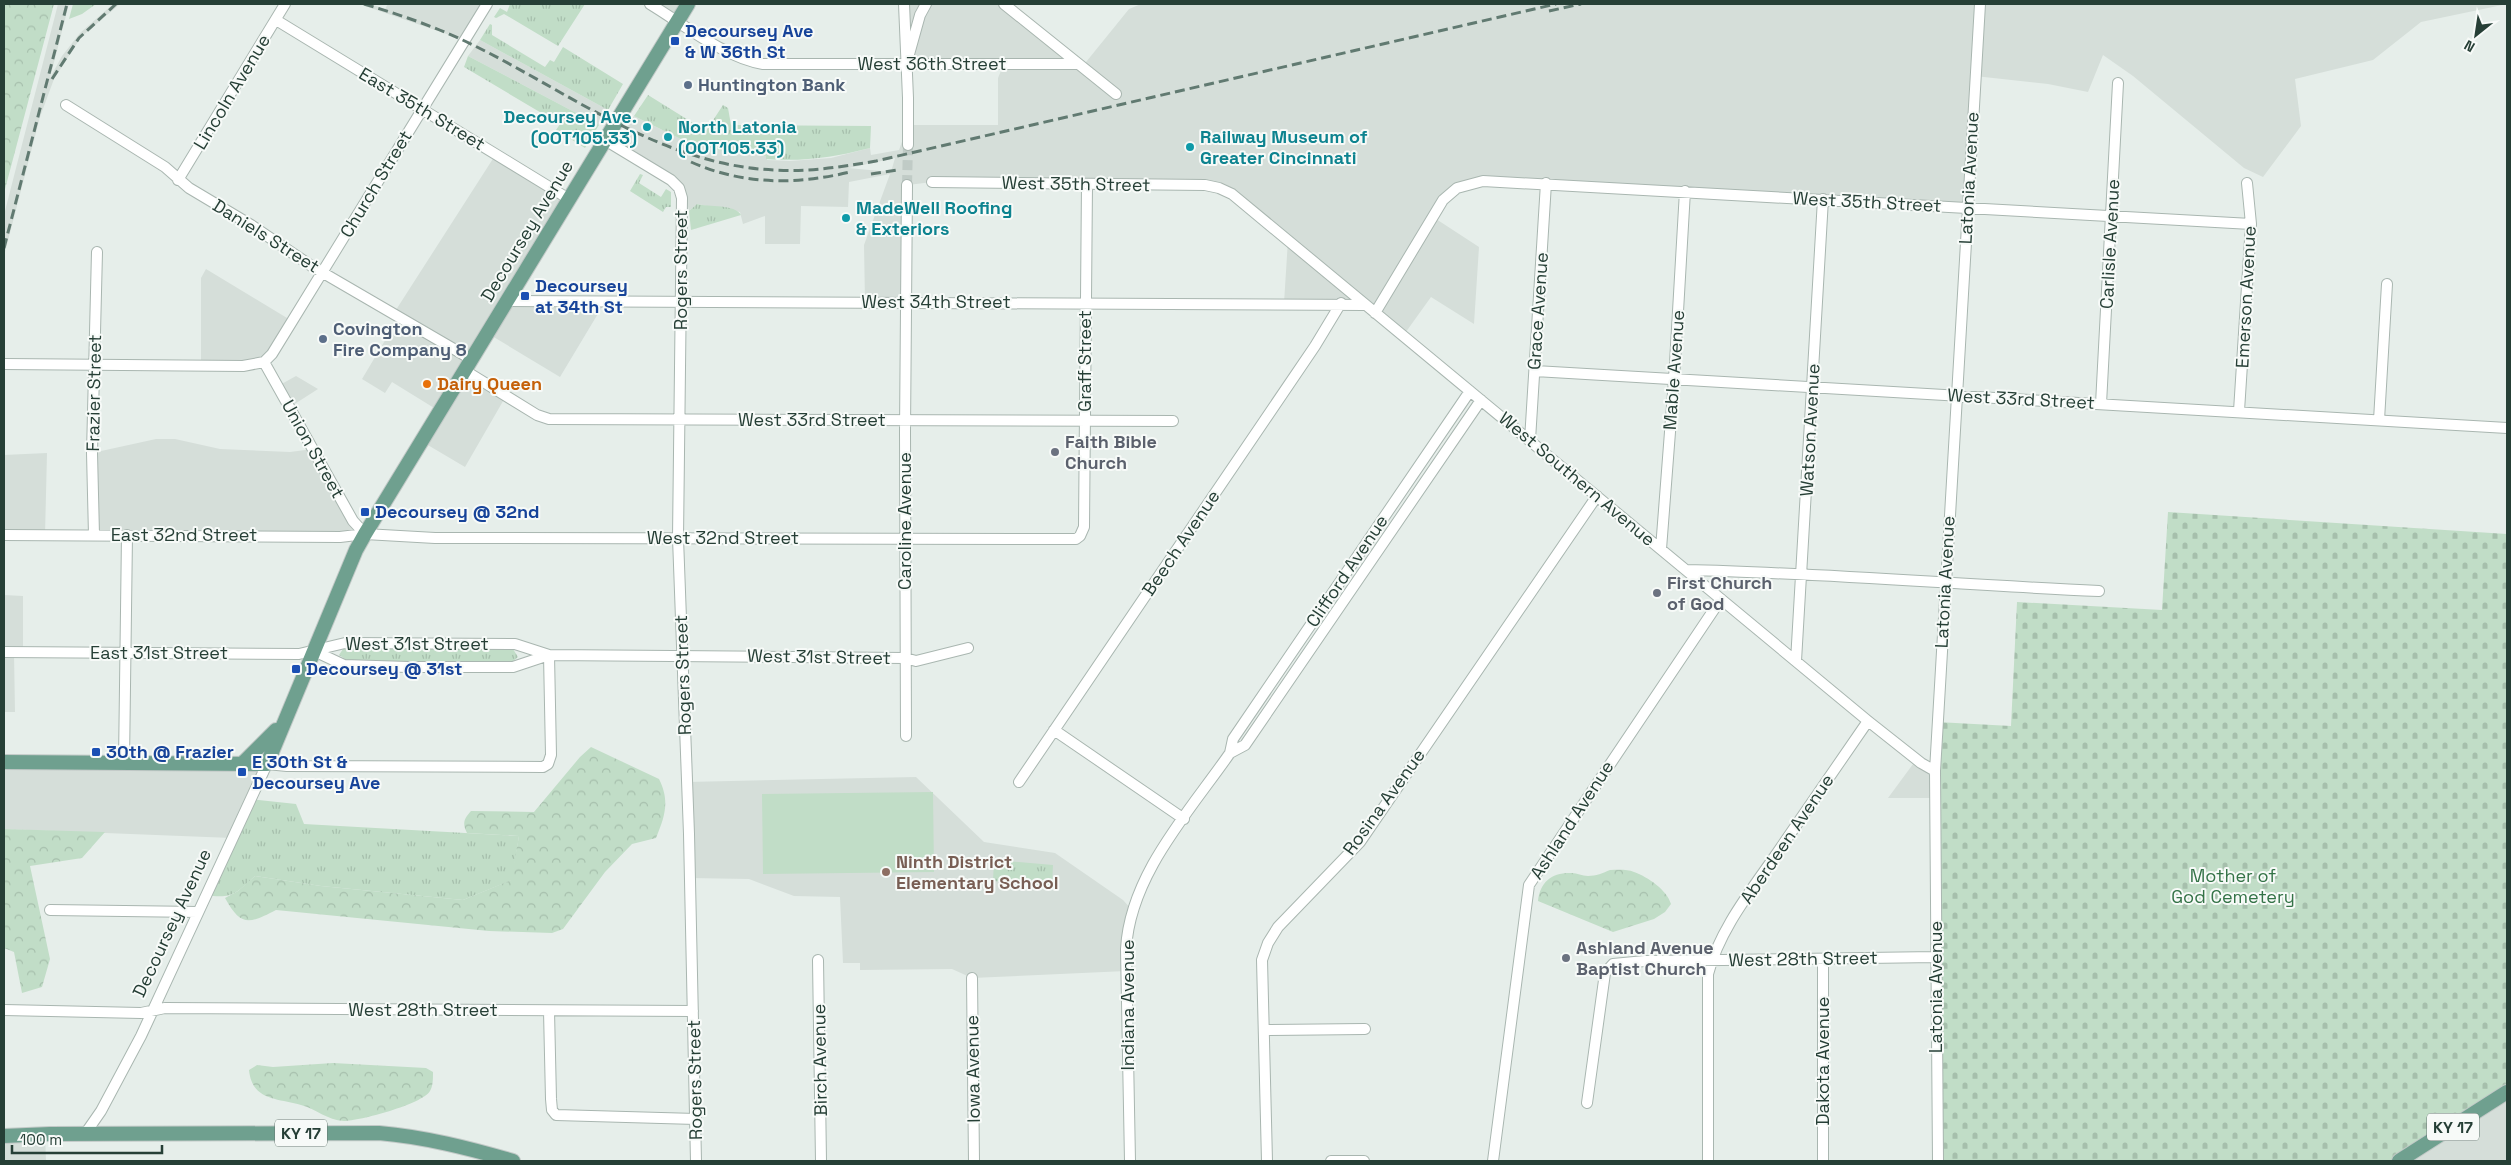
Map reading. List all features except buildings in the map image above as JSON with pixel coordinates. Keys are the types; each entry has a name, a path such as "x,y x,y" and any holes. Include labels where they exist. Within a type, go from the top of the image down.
{"main road":[{"name":"Decoursey Avenue","path":"267,764 365,534 688,4"},
{"name":"Decoursey Avenue","path":"243,763 284,723"},
{"path":"4,762 267,764"},
{"name":"KY 17","path":"2399,1161 2507,1092"},
{"name":"KY 17","path":"4,1136 85,1134 387,1134 448,1143 513,1161"}],"street":[{"name":"Lincoln Avenue","path":"178,180 286,4"},
{"name":"Church Street","path":"264,362 272,354 487,4"},
{"name":"West 36th Street","path":"650,4 750,62 763,64 1003,66 1078,64"},
{"path":"904,4 908,145"},
{"path":"906,64 920,15 926,4"},
{"path":"1004,4 1116,94"},
{"name":"Latonia Avenue","path":"1938,1161 1935,771 1980,4"},
{"name":"East 35th Street","path":"276,20 568,200"},
{"name":"Carlisle Avenue","path":"2101,404 2118,83"},
{"name":"Daniels Street","path":"66,105 165,167 178,180 468,365"},
{"name":"Rogers Street","path":"605,140 671,180 679,188 682,198 678,538 683,656 696,1161"},
{"name":"West 35th Street","path":"1375,312 1444,200 1457,188 1483,181 1823,199 2112,218 2251,224"},
{"name":"West 35th Street","path":"932,182 1205,185 1219,188"},
{"name":"Grace Avenue","path":"1530,440 1546,183"},
{"name":"Emerson Avenue","path":"2239,411 2251,224 2247,183"},
{"name":"Graff Street","path":"1080,536 1084,526 1087,184"},
{"name":"Caroline Avenue","path":"906,736 905,421 907,185"},
{"name":"West Southern Avenue","path":"1219,188 1245,204 1868,721 1921,763 1935,771"},
{"name":"Mable Avenue","path":"1661,549 1674,380 1685,191"},
{"name":"Watson Avenue","path":"1796,661 1823,199"},
{"name":"Frazier Street","path":"94,535 92,453 97,252"},
{"path":"2379,420 2388,284"},
{"name":"West 34th Street","path":"507,301 1365,305"},
{"name":"Beech Avenue","path":"1019,782 1315,346 1340,304"},
{"path":"4,364 243,366 264,362"},
{"name":"Union Street","path":"264,362 353,520 365,534"},
{"name":"West 33rd Street","path":"468,365 537,415 549,419 1173,421"},
{"name":"West 33rd Street","path":"1535,371 2507,428"},
{"name":"Clifford Avenue","path":"1210,781 1230,753 1233,739 1470,391"},
{"name":"Clifford Avenue","path":"1230,753 1244,745 1481,400"},
{"name":"Rosina Avenue","path":"1267,1161 1262,960 1268,942 1288,916 1360,842 1597,496"},
{"name":"East 32nd Street","path":"4,535 340,537 365,534"},
{"name":"West 32nd Street","path":"365,534 435,538 1067,540 1080,536"},
{"path":"124,762 127,653 127,535"},
{"path":"1686,570 1802,574 1945,584 2099,591"},
{"name":"Ashland Avenue","path":"1493,1161 1529,885 1721,599"},
{"name":"West 31st Street","path":"314,651 344,643 515,644 548,655 905,658 916,661 968,648"},
{"name":"East 31st Street","path":"4,652 299,654 314,651"},
{"name":"West 31st Street","path":"314,651 344,665 408,667 513,667 548,655"},
{"path":"267,764 408,768 543,767 548,764 551,756 548,655"},
{"name":"Aberdeen Avenue","path":"1708,1161 1708,974 1712,960 1723,936 1755,886 1868,721"},
{"path":"1054,730 1184,819"},
{"name":"Decoursey Avenue","path":"85,1134 101,1112 141,1036 267,764"},
{"name":"Indiana Avenue","path":"1130,1161 1127,935 1132,910 1146,878 1210,781"},
{"path":"50,910 198,912"},
{"name":"West 28th Street","path":"1587,1102 1605,974 1613,964 1712,960 1936,957"},
{"name":"Birch Avenue","path":"818,960 821,1161"},
{"name":"Dakota Avenue","path":"1823,960 1823,1161"},
{"name":"Iowa Avenue","path":"972,978 974,1161"},
{"name":"West 28th Street","path":"4,1010 141,1013 153,1009 693,1011"},
{"path":"549,1011 551,1099 552,1110 556,1115 696,1118"},
{"path":"1264,1030 1365,1029"},
{"path":"1331,1161 1364,1161"}],"shaded area":[{"path":"58,4 69,4 50,78 62,56 80,33 112,5 120,4 81,37 54,79 40,117 4,256 4,215"},
{"path":"359,4 370,4 385,9 388,4 487,4 464,40"},
{"path":"650,4 688,4 678,21"},
{"path":"904,4 1004,4 1082,67 1129,9 1141,4 2507,4 2421,22 2373,60 2295,79 2301,126 2263,177 2244,168 2133,76 2103,55 2088,92 2048,84 1975,76 1967,208 1490,180 1457,188 1433,217 1479,247 1474,324 1431,297 1403,336 1365,305 1284,303 1288,240 1219,188 932,182 908,185 906,301 865,301 864,245 890,174 849,182 848,207 801,206 800,244 765,244 765,216 743,224 740,212 697,204 689,211 683,185 675,177 619,141 634,116 691,144 723,151 767,156 767,160 790,161 831,158 870,148 871,155 899,150 908,125 998,125 998,78 1003,66 906,64","holes":["895,158 891,172 848,168"]},
{"path":"480,40 608,110 599,125 468,56"},
{"path":"496,154 569,199 507,300 605,302 560,377 487,333 464,370 506,396 465,467 421,441 439,411 392,382 385,393 362,379 399,317 394,313"},
{"path":"206,269 292,321 264,362 201,366 201,278"},
{"path":"296,376 318,389 290,407 278,386"},
{"path":"156,439 175,439 220,449 290,452 313,449 365,534 94,535 92,453"},
{"path":"47,453 45,535 4,535 4,455"},
{"path":"4,595 23,596 23,652 14,653 15,712 4,712"},
{"path":"1916,760 1935,771 1934,798 1888,798"},
{"path":"4,762 267,764 232,838 4,829"},
{"name":"Ninth District Elementary School","path":"916,777 984,842 1055,853 1123,900 1132,910 1126,971 972,978 952,969 860,970 860,963 843,963 840,897 794,896 749,879 690,878 687,782"},
{"path":"2507,1092 2507,1161 2399,1161"},
{"path":"45,1134 46,1161 4,1161 4,1136"}],"green space":[{"path":"4,4 54,4 4,193"},
{"path":"73,4 96,4 82,14 69,19"},
{"path":"510,4 585,4 558,46 504,14 496,18 494,17 500,8 507,12"},
{"path":"490,24 492,25 492,35 545,67 550,60 554,62 563,47 623,84 608,110 480,40"},
{"path":"468,56 599,125 585,148 556,130 560,124 464,67"},
{"path":"648,95 706,131 723,105 728,108 731,125 871,126 870,148 819,158 780,160 691,144 634,116"},
{"path":"640,174 643,175 639,183 661,197 666,189 671,192 671,207 666,207 663,212 630,191"},
{"path":"697,204 728,207 738,211 741,215 691,230 689,211"},
{"name":"Mother of God Cemetery","path":"2168,512 2507,534 2507,1092 2399,1161 1938,1161 1937,722 2011,726 2017,602 2162,610"},
{"path":"346,647 513,649 518,657 511,663 348,661 339,655"},
{"path":"591,747 659,779 664,794 665,808 656,838 632,844 605,872 563,929 552,933 489,931 276,910 259,918 246,920 236,914 225,898 238,891 255,876 321,886 463,900 511,880 519,836 467,833 464,824 471,811 534,812 580,757"},
{"path":"933,792 934,872 763,874 762,794"},
{"path":"250,799 296,804 304,824 519,836 512,880 463,900 321,886 255,876 233,894 222,896 205,895"},
{"path":"4,829 105,832 82,858 30,866 50,959 42,987 22,993 14,952 4,948"},
{"path":"994,860 1053,865 1052,886 993,881"},
{"path":"1610,870 1628,870 1645,877 1666,894 1671,904 1665,912 1654,919 1613,932 1538,901 1541,888 1553,876 1572,873 1591,876"},
{"path":"333,1063 426,1068 433,1072 432,1085 430,1091 425,1096 404,1106 376,1115 344,1121 332,1119 312,1109 275,1099 261,1093 255,1088 249,1070 257,1065 273,1067"}],"tunnel":[{"path":"907,185 908,145"}],"railway":[{"path":"4,248 67,4"},
{"path":"52,79 79,38 116,4"},
{"path":"364,4 420,22 460,39 618,124 655,141 693,155 733,165 774,170 825,168 876,161 1556,4"},
{"path":"1549,11 1581,4"},
{"path":"691,162 711,170 750,179 790,181 850,172"},
{"path":"871,174 897,170"}],"place":[{"name":"Decoursey Ave & W 36th St","path":"675,41"},
{"name":"Huntington Bank","path":"688,85"},
{"name":"Decoursey Ave. (OOT105.33)","path":"647,127"},
{"name":"North Latonia (OOT105.33)","path":"668,137"},
{"name":"Railway Museum of Greater Cincinnati","path":"1190,147"},
{"name":"MadeWell Roofing & Exteriors","path":"846,218"},
{"name":"Decoursey at 34th St","path":"525,296"},
{"name":"Covington Fire Company 8","path":"323,339"},
{"name":"Dairy Queen","path":"427,384"},
{"name":"Faith Bible Church","path":"1055,452"},
{"name":"Decoursey @ 32nd","path":"365,512"},
{"name":"First Church of God","path":"1657,593"},
{"name":"Decoursey @ 31st","path":"296,669"},
{"name":"30th @ Frazier","path":"96,752"},
{"name":"E 30th St & Decoursey Ave","path":"242,772"},
{"name":"Ninth District Elementary School","path":"886,872"},
{"name":"Ashland Avenue Baptist Church","path":"1566,958"}]}
